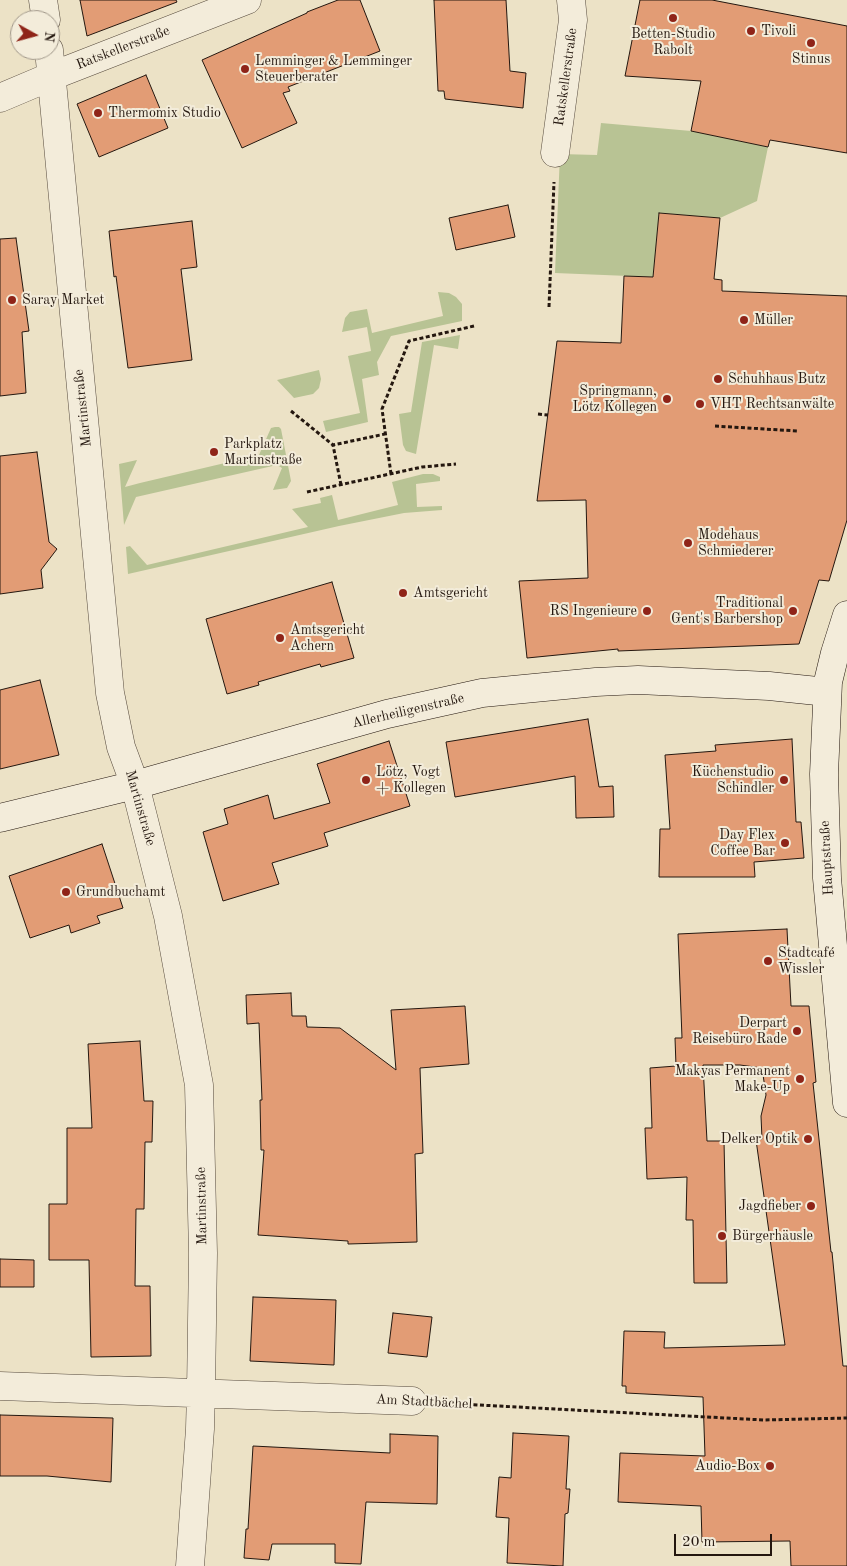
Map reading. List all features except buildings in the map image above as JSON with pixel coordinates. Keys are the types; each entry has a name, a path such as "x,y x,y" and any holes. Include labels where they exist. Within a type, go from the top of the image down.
{"street":[{"name":"Ratskellerstraße","path":"0,98 51,63 247,0"},
{"name":"Ratskellerstraße","path":"555,153 573,20 571,0"},
{"name":"Martinstraße","path":"51,63 110,693 121,747 136,785 168,916 199,1085 203,1253 201,1392 190,1566"},
{"name":"Hauptstraße","path":"847,615 835,653 827,692 824,774 827,878 847,1103"},
{"name":"Allerheiligenstraße","path":"0,818 136,785 387,714 482,693 638,680 768,686 827,692"},
{"name":"Am Stadtbächel","path":"0,1386 412,1401"}],"path":[{"path":"548,307 555,153"},
{"path":"391,474 382,409 409,341 474,326"},
{"path":"291,411 333,445 341,485"},
{"path":"538,414 548,415"},
{"path":"716,426 797,431"},
{"path":"333,445 385,434"},
{"path":"307,492 422,467 456,464"},
{"name":"Am Stadtbächel","path":"412,1401 764,1420 847,1418"}],"green space":[{"path":"601,123 691,131 768,147 757,201 720,218 659,213 653,277 555,273 560,154 597,155"},
{"path":"438,292 449,293 462,304 462,321 391,336 377,362 379,375 362,379 368,422 326,432 323,421 360,413 348,356 371,351 367,327 342,332 345,318 350,312 367,309 372,333 443,316"},
{"path":"460,335 458,349 434,345 416,454 406,451 403,445 399,414 411,412 422,342"},
{"path":"319,370 321,379 319,388 313,394 294,398 277,380"},
{"path":"271,428 281,429 291,481 287,488 273,490 282,468 277,465 136,497 124,525 119,464 137,460 125,487 259,455"},
{"path":"423,474 433,474 440,477 440,481 416,484 417,507 442,506 442,510 404,513 339,526 128,574 126,547 130,546 147,565 308,527 292,509 321,503 320,498 332,495 338,520 398,505 392,482"}],"place":[{"name":"Betten-Studio Rabolt","path":"673,18"},
{"name":"Tivoli","path":"751,31"},
{"name":"Stinus","path":"811,43"},
{"name":"Lemminger & Lemminger Steuerberater","path":"245,69"},
{"name":"Thermomix Studio","path":"98,113"},
{"name":"Saray Market","path":"12,300"},
{"name":"Müller","path":"744,320"},
{"name":"Schuhhaus Butz","path":"718,379"},
{"name":"Springmann, Lötz Kollegen","path":"667,399"},
{"name":"VHT Rechtsanwälte","path":"700,404"},
{"name":"Parkplatz Martinstraße","path":"214,452"},
{"name":"Modehaus Schmiederer","path":"688,543"},
{"name":"Amtsgericht","path":"403,593"},
{"name":"RS Ingenieure","path":"647,611"},
{"name":"Traditional Gent's Barbershop","path":"793,611"},
{"name":"Amtsgericht Achern","path":"280,638"},
{"name":"Lötz, Vogt + Kollegen","path":"366,780"},
{"name":"Küchenstudio Schindler","path":"784,780"},
{"name":"Day Flex Coffee Bar","path":"785,843"},
{"name":"Grundbuchamt","path":"66,892"},
{"name":"Stadtcafé Wissler","path":"768,961"},
{"name":"Derpart Reisebüro Rade","path":"797,1031"},
{"name":"Makyas Permanent Make-Up","path":"800,1079"},
{"name":"Delker Optik","path":"808,1139"},
{"name":"Jagdfieber","path":"811,1206"},
{"name":"Bürgerhäusle","path":"722,1236"},
{"name":"Audio-Box","path":"770,1466"}]}
